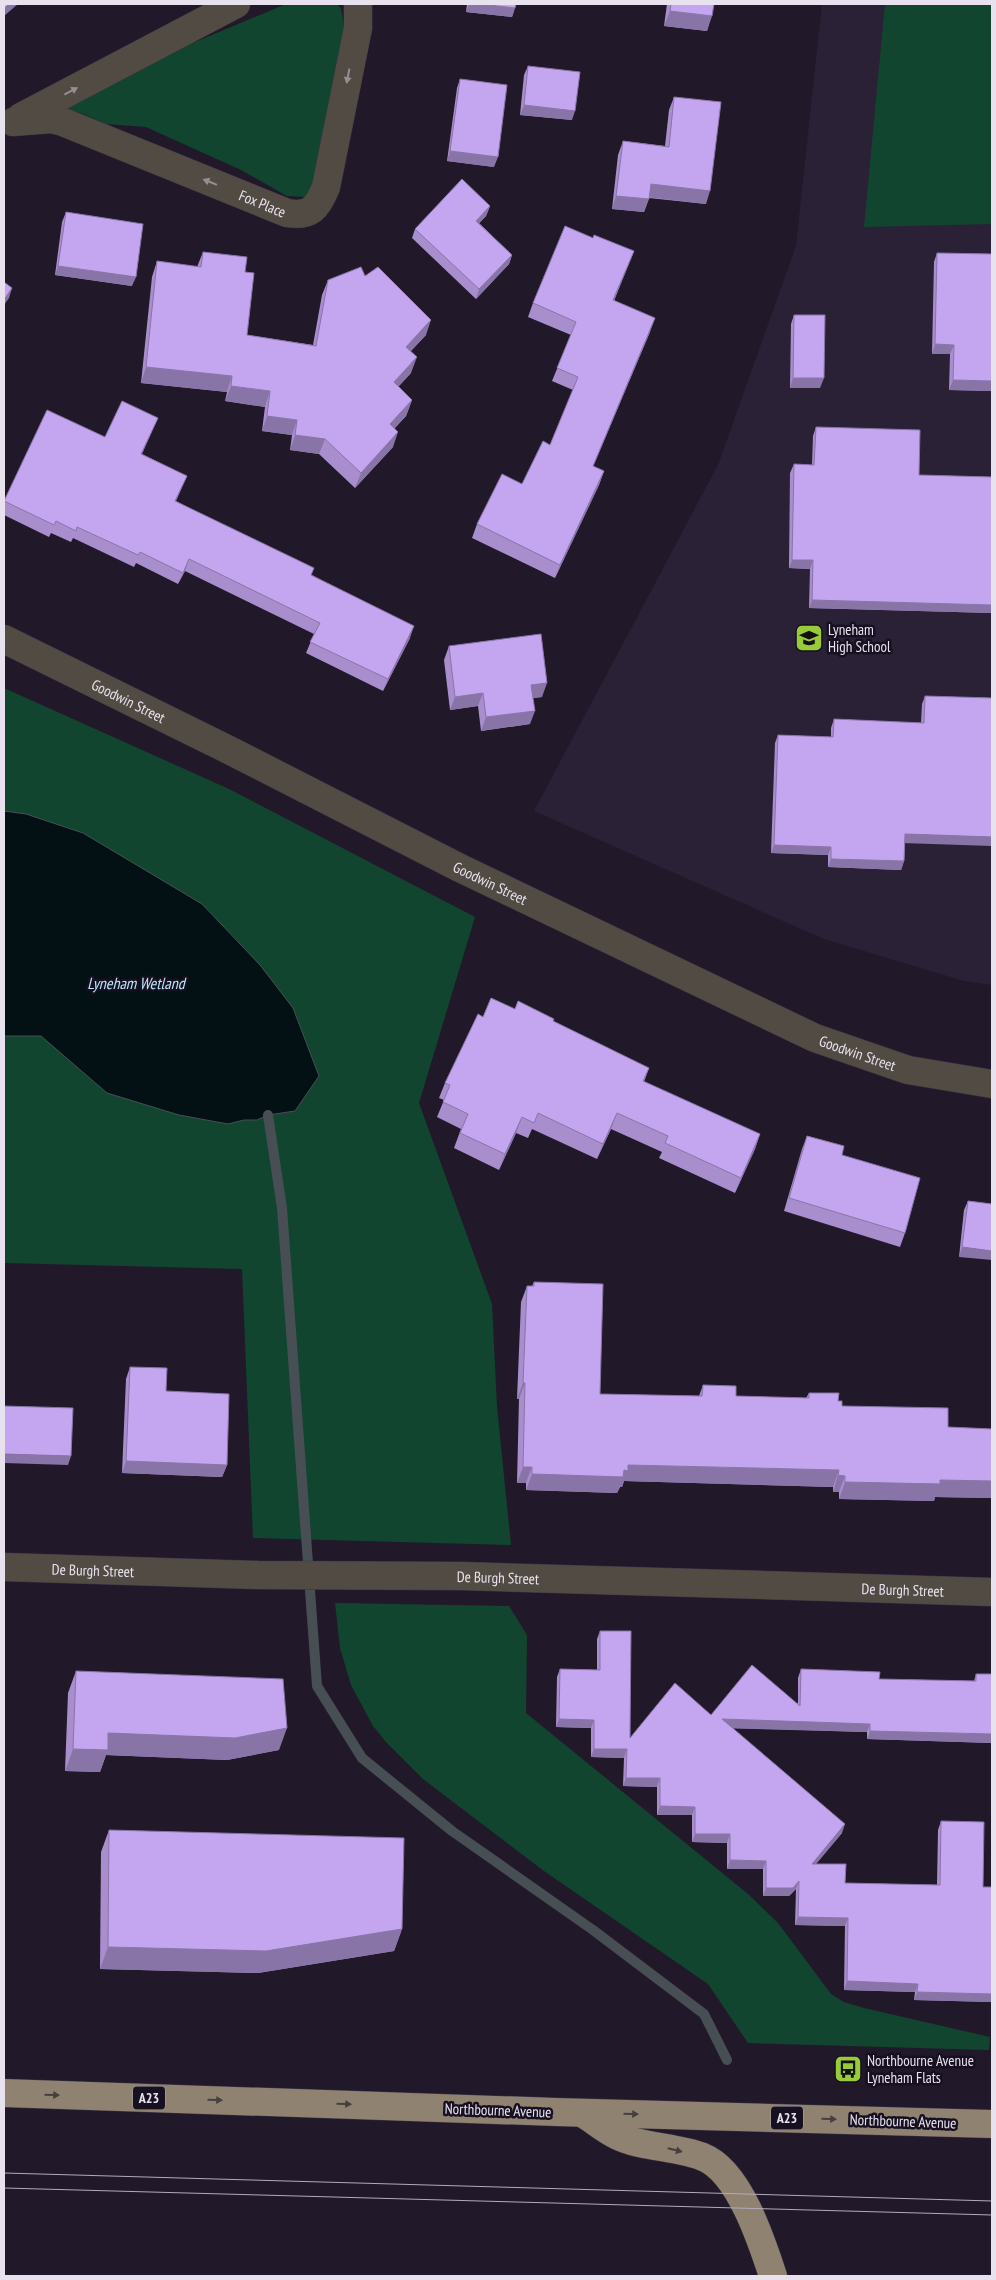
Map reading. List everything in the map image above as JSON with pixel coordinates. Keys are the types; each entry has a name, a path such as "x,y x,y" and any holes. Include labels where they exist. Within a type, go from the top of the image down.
{"highway":[{"name":"Northbourne Avenue","path":"4,2093 582,2113 992,2124"},
{"path":"582,2113 619,2136 704,2157 721,2169 739,2194 754,2224 774,2276"}],"street":[{"name":"Fox Place","path":"8,126 236,4"},
{"name":"Fox Place","path":"8,126 51,119 63,122 287,213 306,213 318,205 326,187 358,28 358,4"},
{"name":"Goodwin Street","path":"4,639 227,748 460,868 815,1038 908,1070 992,1084"},
{"name":"De Burgh Street","path":"4,1567 258,1575 472,1577 992,1592"}],"shaded area":[{"name":"Lyneham High School","path":"822,4 992,4 992,985 964,981 824,939 534,811 718,465 796,246"}],"green space":[{"path":"286,4 337,4 341,9 344,26 322,184 306,197 287,196 241,170 146,127 106,124 81,113 57,110 109,78"},
{"path":"885,4 992,4 992,224 864,227"},
{"path":"4,688 229,789 475,917 419,1103 492,1304 497,1407 511,1545 253,1538 242,1269 4,1263"},
{"path":"335,1603 509,1606 527,1635 526,1713 748,1894 778,1923 831,1994 844,2002 864,2008 990,2037 989,2050 748,2043 708,1984 544,1871 423,1779 386,1742 373,1726 351,1685 340,1648"}],"water":[{"name":"Lyneham Wetland","path":"4,811 26,814 83,833 202,904 260,965 293,1008 319,1076 295,1111 268,1115 257,1120 244,1120 228,1124 179,1115 107,1093 41,1036 4,1036"}],"building":[{"path":"480,4 516,4 515,8"},
{"path":"671,4 714,4 712,16 670,11"},
{"path":"528,66 580,72 575,111 524,105"},
{"path":"460,79 507,85 498,157 450,151"},
{"path":"674,97 721,102 710,191 651,184 649,199 616,196 623,141 669,147"},
{"path":"462,179 490,206 476,221 512,255 479,289 415,229"},
{"path":"66,212 143,224 136,277 58,266"},
{"path":"565,226 593,238 594,235 634,251 613,300 655,318 593,466 604,471 560,565 477,524 502,474 522,484 543,441 550,445 578,377 557,368 576,322 533,303"},
{"path":"203,252 247,257 245,272 254,273 247,335 316,346 328,280 361,267 365,276 378,267 431,320 406,347 417,357 394,382 412,400 390,424 398,432 361,473 325,439 295,435 297,420 267,416 270,391 231,386 232,376 146,367 157,261 201,267"},
{"path":"937,253 992,254 992,381 953,380 954,345 935,344"},
{"path":"4,282 12,288 4,300"},
{"path":"794,315 825,315 824,378 793,378"},
{"path":"122,401 158,418 141,454 187,476 175,501 314,568 311,575 414,626 388,679 310,642 320,623 189,559 183,573 140,552 138,555 77,527 76,531 56,521 54,525 4,501 47,410 105,437"},
{"path":"816,427 920,430 919,475 992,477 992,605 812,600 813,560 792,560 794,464 814,465"},
{"path":"541,634 547,683 531,685 535,711 486,717 483,693 455,697 449,646"},
{"path":"925,696 992,698 992,837 905,834 904,861 831,859 831,847 774,845 778,735 833,737 834,719 924,723"},
{"path":"491,998 515,1009 518,1001 554,1019 553,1021 649,1068 643,1081 760,1134 741,1178 665,1143 668,1136 617,1113 603,1144 538,1113 534,1123 522,1117 505,1154 460,1133 468,1114 443,1102 450,1085 445,1083 478,1014 483,1017"},
{"path":"807,1136 844,1146 842,1155 920,1178 905,1233 789,1198"},
{"path":"968,1201 992,1204 992,1251 962,1247"},
{"path":"534,1282 603,1284 600,1394 702,1396 703,1385 736,1386 736,1396 809,1398 809,1393 839,1393 838,1401 842,1401 842,1406 948,1408 948,1427 992,1429 992,1481 940,1480 940,1484 845,1482 845,1476 838,1475 839,1470 628,1465 628,1471 624,1470 623,1477 532,1474 532,1467 523,1467 525,1383 523,1383 527,1286 534,1286"},
{"path":"130,1367 167,1368 166,1391 229,1394 227,1465 126,1461"},
{"path":"4,1406 73,1408 71,1456 4,1454"},
{"path":"600,1631 631,1631 630,1738 675,1683 711,1715 752,1665 800,1706 801,1669 880,1672 879,1679 976,1681 976,1674 992,1674 992,1734 870,1731 870,1724 722,1719 845,1824 812,1864 846,1864 845,1883 940,1885 941,1821 984,1822 983,1887 992,1887 992,1994 917,1992 918,1984 847,1981 848,1918 798,1917 799,1881 793,1888 766,1888 766,1861 730,1860 730,1834 695,1834 695,1807 660,1806 660,1778 626,1778 627,1749 594,1749 594,1720 559,1719 560,1669 600,1670"},
{"path":"76,1671 283,1679 287,1728 235,1738 108,1733 108,1750 73,1749"},
{"path":"109,1830 404,1838 402,1929 266,1951 108,1947"}],"waterway":[{"path":"268,1115 282,1208 317,1686 362,1758 452,1831 593,1930 704,2014 727,2060"}],"tram line":[{"path":"4,2173 992,2201"},
{"path":"4,2188 992,2215"}],"place":[{"name":"Lyneham High School","path":"809,638"},
{"name":"Northbourne Avenue Lyneham Flats","path":"848,2069"}]}
